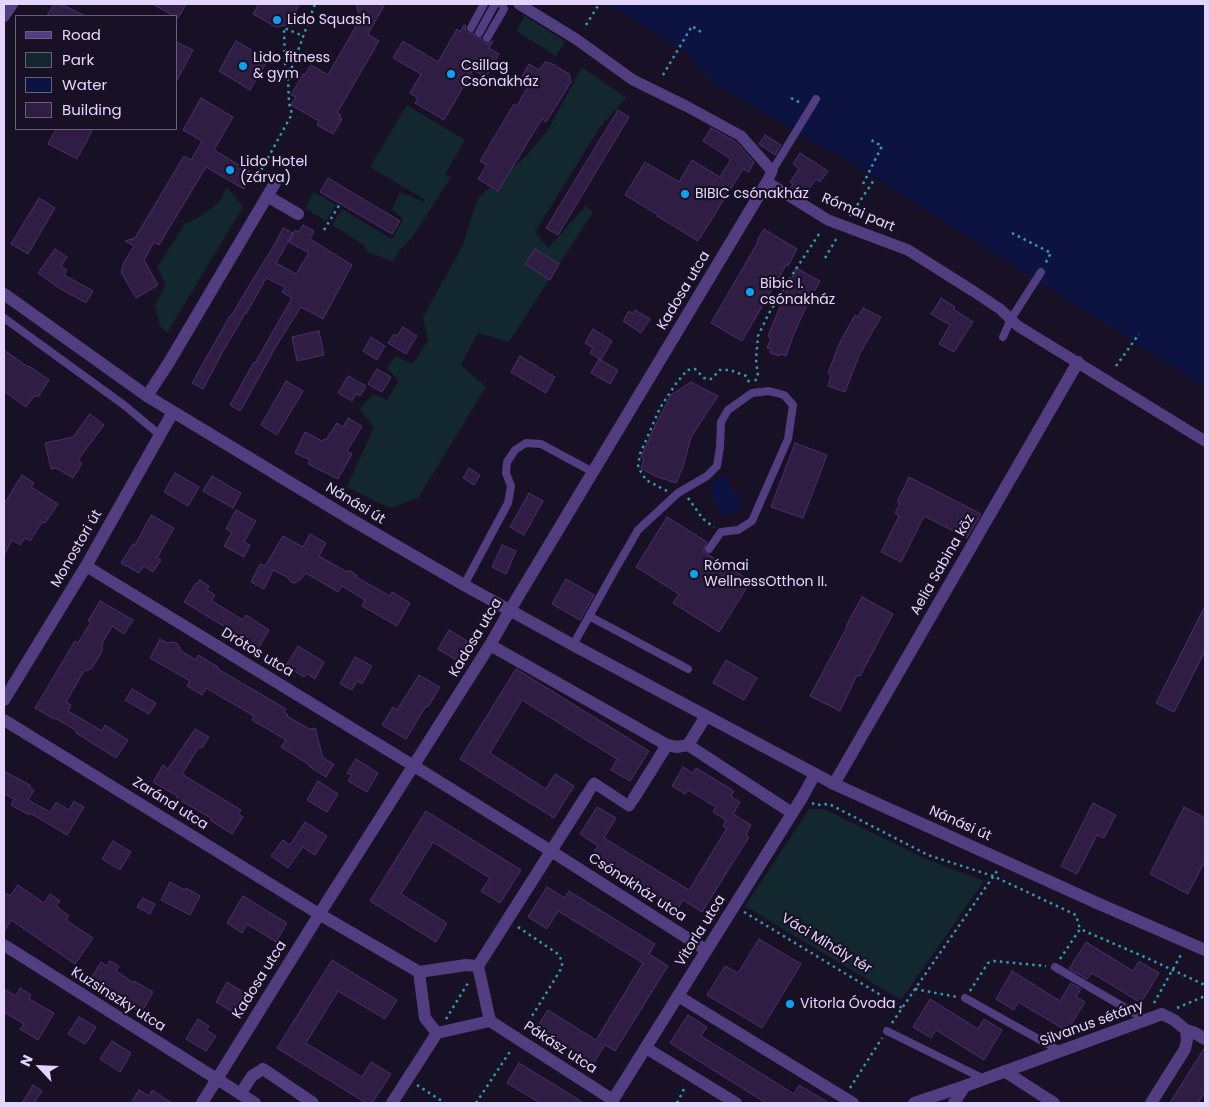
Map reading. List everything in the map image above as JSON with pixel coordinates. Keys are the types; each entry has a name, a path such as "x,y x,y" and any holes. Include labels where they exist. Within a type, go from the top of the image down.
{"street":[{"path":"4,16 12,4"},
{"name":"Római part","path":"519,4 576,39 633,80 741,136 769,177 828,220 908,250 973,290 1000,309 1018,326 1205,441"},
{"name":"Kadosa utca","path":"202,1103 319,914 490,645 769,177"},
{"path":"148,396 275,183"},
{"path":"268,196 298,214"},
{"name":"Nánási út","path":"4,294 148,396 274,474 464,585 573,645 834,784 1205,950"},
{"name":"Aelia Sabina köz","path":"834,784 1078,362"},
{"name":"Monostori út","path":"4,700 86,566 174,412"},
{"name":"Drótos utca","path":"86,566 414,766"},
{"path":"490,645 667,746 688,746 792,812"},
{"path":"688,746 706,716"},
{"name":"Zaránd utca","path":"4,720 319,914"},
{"path":"392,1103 437,1032 490,1021 478,966 594,783 629,806 667,746"},
{"name":"Csónakház utca","path":"414,766 706,950"},
{"name":"Vitorla utca","path":"612,1102 815,774"},
{"path":"319,914 419,972 466,965 478,966"},
{"name":"Kuzsinszky utca","path":"4,945 255,1103"},
{"path":"419,972 425,1018 437,1032"},
{"path":"678,996 848,1100"},
{"name":"Silvanus sétány","path":"914,1103 1155,1016 1174,1020 1186,1030 1205,1039"},
{"name":"Pákász utca","path":"490,1021 612,1102"},
{"path":"1152,1103 1184,1050 1187,1040 1186,1030"},
{"path":"646,1048 736,1103"},
{"path":"240,1094 252,1076 263,1069 313,1103"},
{"path":"1004,1071 1054,1103"},
{"path":"954,1103 965,1086"}],"lane":[{"path":"471,28 484,4"},
{"path":"482,31 498,4 504,9 488,38"},
{"path":"769,177 816,99"},
{"path":"1003,337 1011,319 1041,272"},
{"path":"4,318 124,405 160,435"},
{"path":"573,645 638,530 672,498 707,476 716,466 720,447 721,422 728,410 752,393 769,390 784,395 793,405 788,439 752,521 738,530 721,532 709,549"},
{"path":"464,585 508,503 511,486 506,473 507,462 514,450 526,443 541,444 593,472"},
{"path":"589,616 688,669"},
{"path":"1055,967 1155,1016"},
{"path":"965,998 1060,1051"},
{"path":"887,1031 984,1079"}],"path":[{"path":"268,196 258,176 292,114 289,103 288,78 315,4"},
{"path":"586,25 599,4"},
{"path":"663,75 692,26 702,32"},
{"path":"290,70 285,64 284,28 303,36"},
{"path":"863,184 882,146 871,140"},
{"path":"324,230 340,204"},
{"path":"672,498 668,492 646,480 638,467 640,454 660,408 687,370 695,369 704,378 711,379 720,370 730,370 746,376 751,387 758,376 756,360 758,336 768,315 828,220"},
{"path":"1012,233 1051,253 1041,272"},
{"path":"1116,366 1139,334"},
{"path":"682,490 703,519 721,532"},
{"path":"803,796 816,805 829,804 928,855 993,876 1076,915 1080,929"},
{"path":"848,1100 887,1031 1004,860"},
{"name":"Váci Mihály tér","path":"734,906 902,1008"},
{"path":"476,1103 562,967 562,961 558,954 507,920"},
{"path":"1188,943 1152,1007 1155,1016 1205,996"},
{"path":"437,1032 478,966"},
{"path":"677,1103 691,1076"},
{"path":"407,1079 445,1103"}],"green space":[{"path":"525,16 565,41 556,56 516,31"},
{"path":"582,67 626,98 600,127 535,232 548,248 586,206 593,212 509,342 478,333 461,365 486,387 418,498 390,508 347,487 374,427 360,409 373,394 387,400 399,381 387,368 395,356 412,364 428,341 423,317 462,247 478,198 527,155 548,130"},
{"path":"407,105 465,140 445,174 451,177 412,238 400,250 392,262 386,258 368,253 364,245 332,225 342,209 393,238 403,219 392,210 400,192 424,202 425,200 370,167"},
{"path":"227,187 243,207 167,333 160,326 155,305 166,285 157,267 185,224 201,216 219,202"},
{"path":"314,192 336,205 326,221 305,208"},
{"path":"809,809 824,809 926,859 984,881 901,1000 745,906"}],"water":[{"path":"609,4 1205,4 1205,387 868,173 714,84 684,51"},
{"path":"722,476 728,479 732,491 738,494 742,504 738,510 729,515 719,511 719,505 712,497 712,484 715,479"}],"building":[{"path":"54,4 61,4 83,15 48,15"},
{"path":"152,4 186,4 178,18 178,15 172,15"},
{"name":"Lido Squash","path":"259,4 300,4 287,25 276,27 253,14"},
{"path":"356,4 385,4 368,34 379,41 337,113 341,115 339,118 342,119 333,134 317,125 319,121 291,105 296,97 291,95 303,74 305,75 311,65 328,75 360,19"},
{"name":"Csillag Csónakház","path":"464,25 468,33 473,33 476,38 481,38 485,43 493,41 489,48 499,54 486,77 473,70 444,120 415,103 418,98 410,93 421,74 393,58 403,41 438,62 457,29 460,32"},
{"name":"Lido fitness & gym","path":"236,41 268,60 250,90 219,71"},
{"path":"178,43 193,50 178,78"},
{"path":"545,62 551,63 569,74 571,82 546,122 542,119 498,191 478,179 487,165 480,161 514,104 517,106 528,86 519,82 529,64 539,70"},
{"name":"Lido Hotel (zárva)","path":"201,98 233,117 214,150 254,174 244,189 206,167 159,245 154,242 144,260 158,285 136,298 121,272 124,262 134,246 125,241 135,238 184,156 191,160 202,141 183,130"},
{"path":"618,110 629,117 558,235 546,228"},
{"path":"711,128 736,142 754,162 749,172 743,169 698,241 625,195 645,162 679,182 692,160 720,177 731,159 703,141"},
{"path":"55,130 92,130 77,159 48,144"},
{"path":"765,135 781,145 775,155 759,144"},
{"path":"800,153 828,171 820,182 816,179 804,196 790,188 793,184 790,182 799,169 793,164"},
{"path":"328,178 400,221 392,234 320,192"},
{"path":"39,198 55,208 28,254 11,244"},
{"path":"303,225 314,231 310,239 352,265 323,319 301,307 278,343 240,411 230,405 292,298 282,292 285,287 266,278 203,389 192,383 283,228 293,233 276,263 296,274 309,253 289,242 295,230 299,232"},
{"name":"Bibic I. csónakház","path":"764,229 797,249 742,341 711,323"},
{"path":"55,249 67,257 61,266 67,270 64,275 93,291 86,303 59,288 38,273"},
{"path":"535,249 559,264 550,280 525,264"},
{"path":"796,268 820,281 805,309 786,356 780,354 779,356 770,353 771,349 767,348 771,338 768,336"},
{"path":"941,298 955,307 953,309 973,322 954,352 939,344 950,325 931,314"},
{"path":"863,308 881,317 860,353 845,392 828,386 831,375 828,373 839,344 855,315 858,317"},
{"path":"635,310 650,319 641,333 623,321 629,311 633,314"},
{"path":"403,327 417,336 406,354 388,343 394,334 397,336"},
{"path":"593,329 612,341 601,360 590,353 593,348 585,343"},
{"path":"319,331 324,355 297,361 292,337"},
{"path":"371,337 385,346 377,360 363,351"},
{"path":"4,350 49,380 38,397 35,395 26,407 4,391"},
{"path":"520,356 555,377 546,393 511,372"},
{"path":"599,359 618,370 610,384 591,373"},
{"path":"377,369 391,377 382,392 368,384"},
{"path":"348,376 366,386 360,396 356,394 352,401 338,393"},
{"path":"286,381 303,391 277,435 261,425"},
{"path":"691,382 718,396 691,437 683,467 676,483 655,476 641,468 644,459 641,457 671,395"},
{"path":"90,414 104,425 78,460 82,463 73,478 56,468 51,469 45,443 73,437"},
{"path":"348,418 362,426 347,451 352,454 338,479 308,464 310,460 295,453 305,432 322,441 326,440 337,423 343,427"},
{"path":"795,443 827,455 803,518 771,507"},
{"path":"469,468 480,475 474,485 463,478"},
{"path":"175,473 199,487 188,506 164,492"},
{"path":"22,475 34,483 31,487 58,504 45,523 42,522 30,541 25,538 20,545 12,540 4,555 4,504"},
{"path":"212,476 241,493 233,508 203,491"},
{"path":"909,477 981,514 967,538 924,516 901,562 881,552 899,516 895,513 900,503 897,502"},
{"path":"529,493 543,501 524,535 510,527"},
{"path":"236,510 256,521 244,542 250,545 244,557 224,546 232,532 226,529"},
{"path":"151,515 174,528 157,558 161,560 153,572 144,566 139,573 121,563 133,544 135,545"},
{"name":"Római WellnessOtthon II.","path":"667,517 707,542 704,552 751,581 719,632 673,603 679,594 636,567"},
{"path":"310,534 326,543 319,556 347,572 348,570 357,575 356,577 390,596 392,592 410,603 397,626 362,606 365,600 342,586 338,592 306,573 295,583 273,570 264,589 251,582 260,564 265,566 283,536 303,547"},
{"path":"502,545 516,551 506,574 492,567"},
{"path":"566,579 594,595 580,620 552,604"},
{"path":"200,580 209,586 207,590 215,595 212,601 243,620 246,615 269,630 258,649 184,602"},
{"path":"862,597 893,614 860,676 857,675 840,711 810,696"},
{"path":"100,601 133,620 124,634 112,626 102,644 102,651 95,663 91,669 84,671 66,702 71,705 68,711 102,731 105,725 128,740 116,758 76,733 77,731 35,708 75,641 78,643 91,622 88,621"},
{"path":"1205,606 1205,651 1174,712 1156,703"},
{"path":"449,630 467,641 456,660 438,649"},
{"path":"160,639 167,643 177,643 181,651 196,660 198,655 286,709 284,712 287,716 309,729 315,728 323,758 334,764 326,777 281,747 286,740 252,720 254,716 206,688 202,695 187,686 190,681 150,658"},
{"path":"298,646 324,662 315,679 307,674 304,677 286,666"},
{"path":"355,657 372,666 362,684 357,681 352,690 340,684"},
{"path":"726,660 757,678 744,700 713,683"},
{"path":"516,669 649,751 630,781 611,770 617,759 522,700 490,753 546,789 555,774 574,786 554,818 460,759"},
{"path":"419,675 440,687 406,739 382,725 393,707 397,710"},
{"path":"132,689 156,703 149,714 125,700"},
{"path":"195,729 209,737 202,748 199,747 182,774 241,810 238,814 243,817 232,834 210,820 211,818 153,782 163,765 168,769"},
{"path":"356,759 378,773 367,792 348,781 352,775 347,773"},
{"path":"683,767 693,773 696,768 734,791 731,796 740,802 733,814 751,825 746,834 749,837 702,912 683,900 678,908 592,855 598,846 580,834 597,807 616,818 604,838 689,890 727,828 723,826 726,820 713,812 716,807 688,790 685,794 672,786"},
{"path":"4,771 30,785 29,787 34,790 28,800 50,812 56,802 69,810 74,801 84,807 67,835 30,813 29,815 11,805 14,799 4,794"},
{"path":"318,781 338,794 327,812 307,800"},
{"path":"1093,803 1116,815 1104,838 1097,835 1077,874 1061,866"},
{"path":"1184,807 1205,818 1205,861 1188,894 1150,874"},
{"path":"426,811 521,870 500,903 481,891 490,878 433,842 401,894 447,923 436,942 370,901"},
{"path":"305,822 327,836 315,855 303,847 288,868 271,856 283,840 290,845"},
{"path":"113,841 131,852 120,870 102,859"},
{"path":"170,882 200,896 190,915 161,900"},
{"path":"18,885 44,903 50,894 60,901 56,906 69,916 66,920 93,938 75,964 11,920 4,932 4,892 10,896"},
{"path":"547,887 565,898 569,891 655,944 649,954 668,966 615,1051 605,1045 593,1064 536,1029 548,1010 596,1040 643,963 558,911 547,929 528,917"},
{"path":"243,896 287,923 276,942 247,924 242,933 227,923"},
{"path":"143,898 155,904 150,914 137,907"},
{"path":"759,939 801,964 762,1028 707,995 725,966 738,973"},
{"path":"1086,942 1133,971 1139,961 1159,973 1141,1003 1092,973 1087,979 1069,969"},
{"path":"332,960 397,1000 385,1019 338,991 306,1043 362,1077 371,1062 391,1074 372,1103 366,1103 277,1048"},
{"path":"110,961 119,966 116,971 134,983 134,981 153,992 141,1013 90,980 101,962 107,966"},
{"path":"1012,971 1060,1001 1071,983 1081,989 1076,997 1085,1002 1067,1031 1018,1002 1014,1010 996,999"},
{"path":"227,982 245,993 233,1012 216,1002"},
{"path":"20,988 31,995 29,999 54,1013 38,1040 20,1029 24,1024 4,1012 4,989 16,996"},
{"path":"930,999 978,1029 984,1019 1002,1030 984,1060 936,1030 931,1038 913,1027"},
{"path":"688,1015 707,1027 701,1036 794,1094 799,1085 829,1103 766,1103 670,1043"},
{"path":"79,1017 96,1027 85,1044 68,1034"},
{"path":"198,1019 209,1026 206,1030 216,1036 206,1051 186,1039"},
{"path":"112,1041 131,1053 120,1072 100,1059"},
{"path":"1205,1047 1205,1092 1198,1103 1170,1103"},
{"path":"519,1063 584,1103 540,1103 507,1083"},
{"path":"33,1085 42,1091 34,1103 22,1103"},
{"path":"139,1090 149,1096 152,1090 172,1103 131,1103"}],"place":[{"name":"Lido Squash","path":"277,20"},
{"name":"Lido fitness & gym","path":"243,66"},
{"name":"Csillag Csónakház","path":"451,74"},
{"name":"Lido Hotel (zárva)","path":"230,170"},
{"name":"BIBIC csónakház","path":"685,194"},
{"name":"Bibic I. csónakház","path":"750,292"},
{"name":"Római WellnessOtthon II.","path":"694,574"},
{"name":"Vitorla Óvoda","path":"790,1004"}]}
